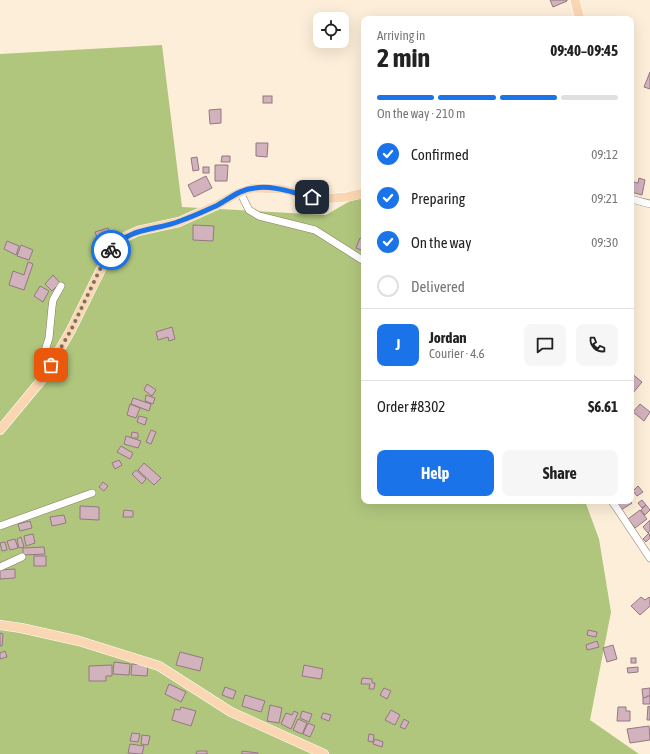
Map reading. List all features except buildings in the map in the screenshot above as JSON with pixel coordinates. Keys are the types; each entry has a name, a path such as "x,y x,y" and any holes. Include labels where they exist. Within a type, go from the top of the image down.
{"main road":[{"path":"575,0 579,16"},
{"path":"0,430 40,382 71,330 102,265 110,251 121,240 138,232 179,222 217,205 240,192 254,188 281,189 330,200 361,194"},
{"path":"0,625 79,640 159,666 231,712 324,754"}],"street":[{"path":"240,192 249,210 259,216 315,230 361,259"},
{"path":"634,200 650,204"},
{"path":"40,382 41,363 49,338 52,306 61,286"},
{"path":"0,526 92,493"},
{"path":"614,504 650,558"},
{"path":"0,567 22,557"}],"green space":[{"path":"162,45 182,207 326,215 361,195 361,504 586,504 599,539 611,612 590,720 639,754 0,754 0,54"}],"way so far":[{"path":"51,365 71,330 102,265 111,250"}],"route":[{"path":"111,250 116,244 127,236 179,222 217,205 247,189 261,187 281,189 312,197"}]}
